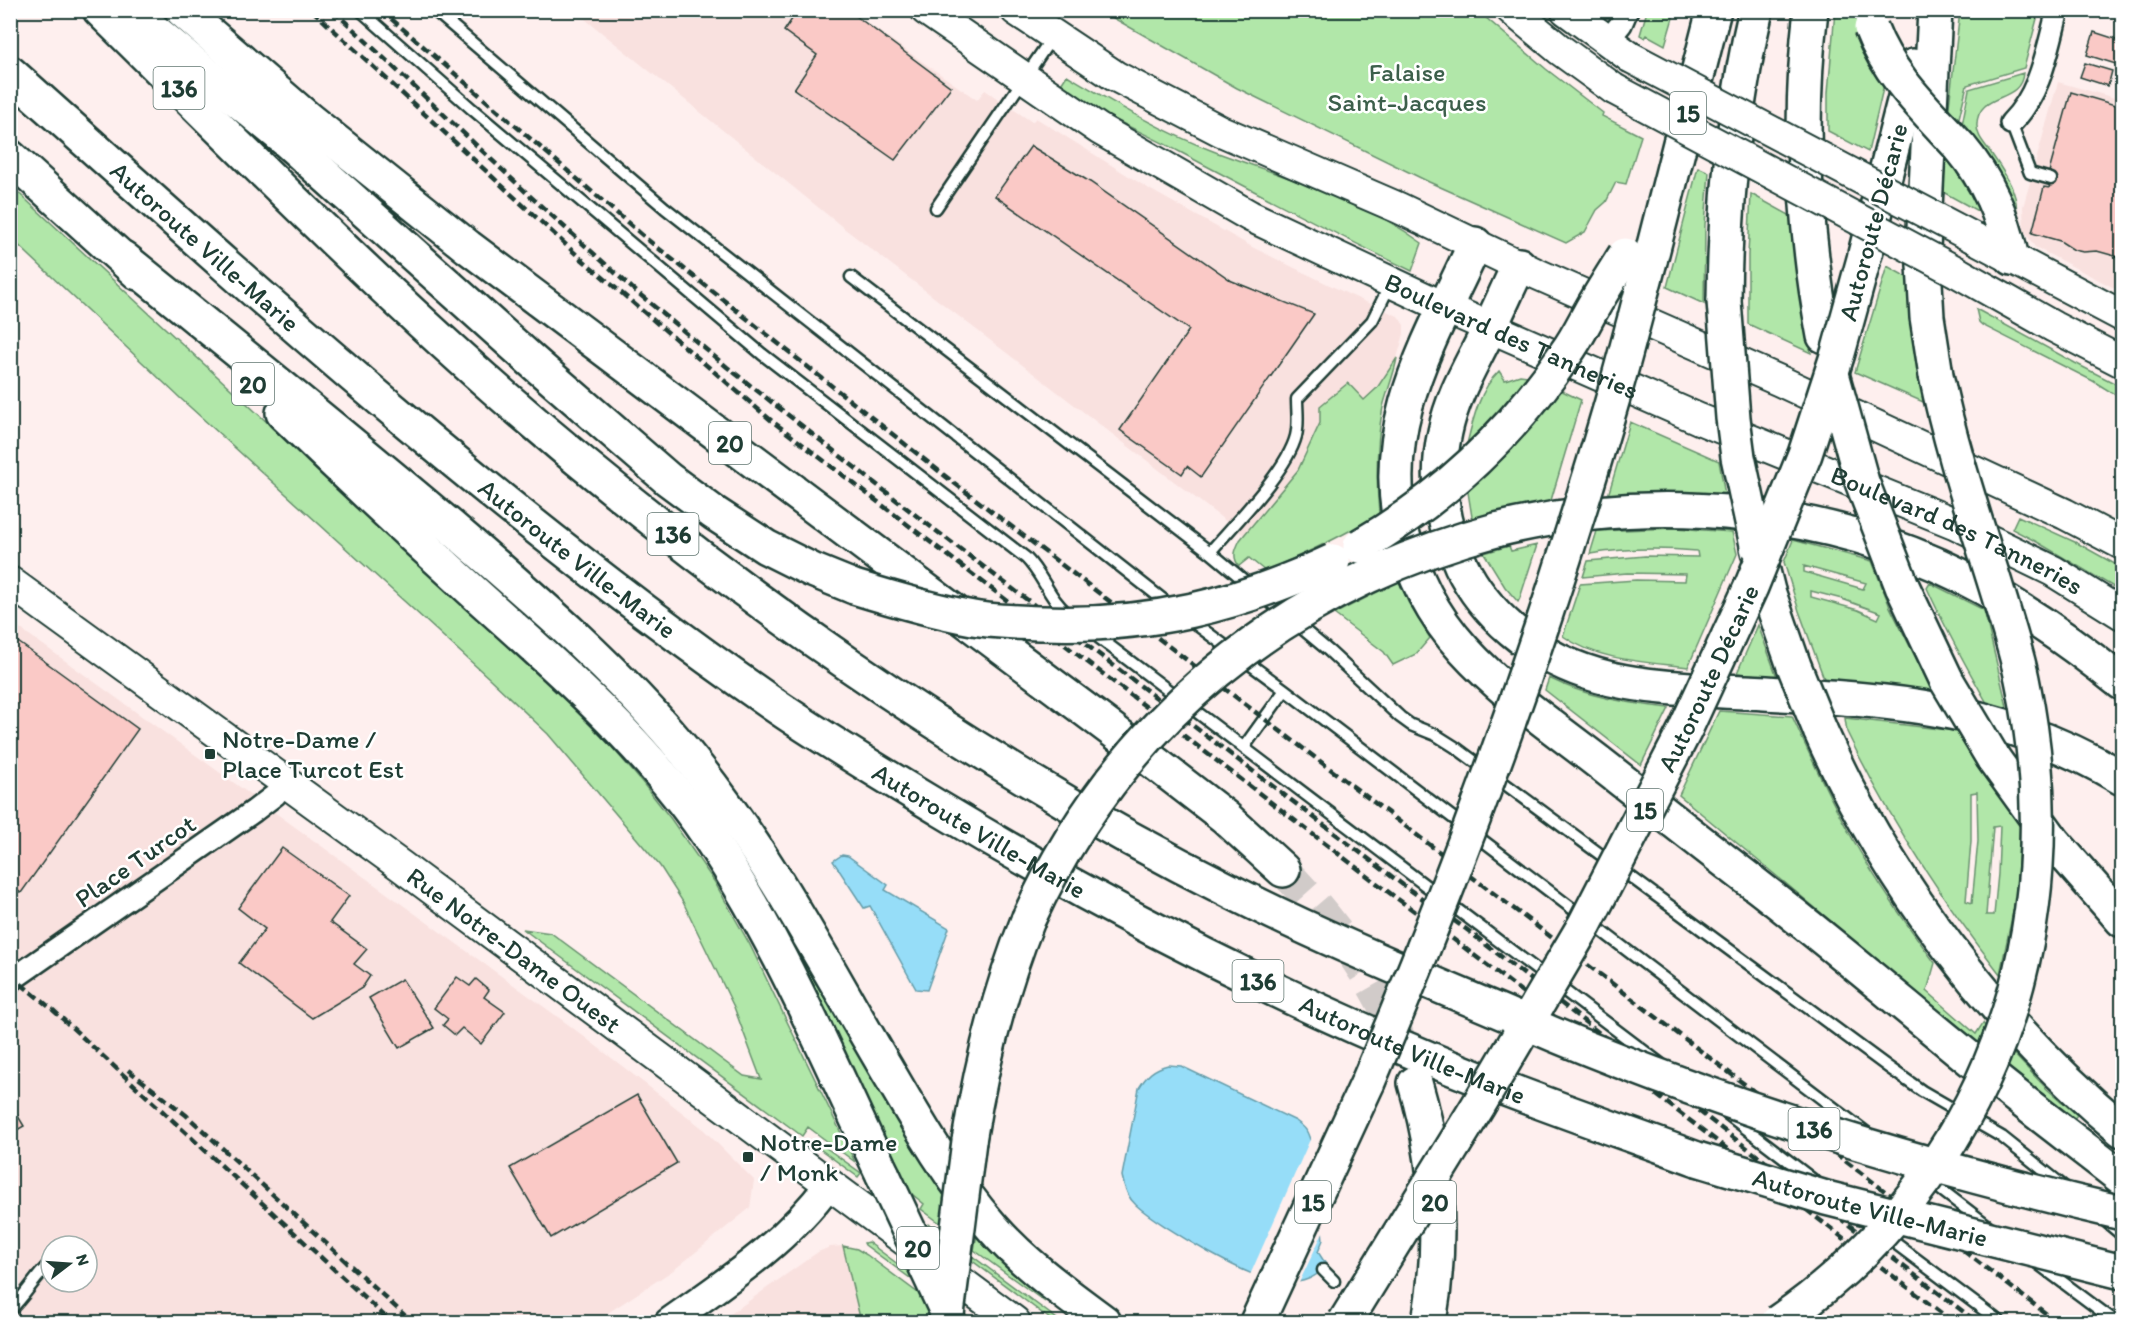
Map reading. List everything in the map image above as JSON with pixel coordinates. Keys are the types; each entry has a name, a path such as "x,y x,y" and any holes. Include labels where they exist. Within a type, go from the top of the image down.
{"highway":[{"name":"136","path":"100,10 342,246 502,395 630,501 782,616 954,734 1108,826 1273,912 1515,1018 1670,1080 1828,1133 1995,1182 2122,1213"},
{"path":"129,10 286,140 532,362 668,479 723,519 766,547 854,587 914,605 973,618 1047,623 1100,623 1177,614 1227,602 1284,582 1347,553 1400,521 1438,493 1472,464 1508,428 1637,258"},
{"name":"20","path":"182,10 317,126 459,240 1120,736 1225,817 1283,870"},
{"name":"15","path":"1257,1323 1368,1082 1423,952 1469,835 1530,660 1612,402 1637,258 1668,185 1714,10"},
{"path":"1756,10 1732,138 1726,211 1724,302 1733,418 1742,478 1768,591 1794,666 1820,730 1847,786 1916,902 1984,993 2082,1094 2122,1130"},
{"path":"1811,10 1805,108 1805,184 1812,259 1834,382 1852,448 1877,522 1902,586 1947,681 1993,758 2053,841 2122,920"},
{"name":"Autoroute Décarie","path":"1345,1323 1563,963 1618,863 1685,730 1751,587 1805,454 1838,353 1890,162 1927,10"},
{"path":"1778,1323 1802,1306 1859,1256 1916,1191 1950,1143 1994,1056 2019,977 2032,920 2038,864 2039,808 2035,752 2028,706 2008,628 1947,428 1927,317 1923,248 1935,10"},
{"path":"1869,19 1891,69 1979,172 1993,197 2012,258"},
{"name":"Autoroute Ville-Marie","path":"10,73 289,320 505,504 682,639 773,704 983,835 1089,895 1264,984 1430,1059 1575,1116 1697,1159 1826,1198 2122,1272"},
{"name":"20","path":"10,158 123,258 383,510 586,695 622,731 676,793 719,853 785,969 883,1175 948,1323"},
{"path":"1475,244 1427,346 1404,408 1398,439 1396,485 1401,529 1414,571 1450,634 1483,669 1547,724 1815,930 1982,1069 2122,1178"},
{"path":"123,258 402,485 536,601 628,687 691,759 753,842 904,1100 972,1203 1021,1255 1104,1323"},
{"path":"1519,265 1464,377 1450,413 1441,457 1444,515 1457,555 1478,594 1505,625 1541,653 1578,670 1620,682 1919,706 1973,717 2047,740 2075,752 2122,778"},
{"path":"948,1323 975,1099 990,1032 1003,988 1028,920 1059,858 1108,786 1148,737 1212,675 1272,630 1354,581 1435,547 1496,530 1572,515 1659,509 1735,513 1831,530 1896,549 1952,572 1983,588 2059,635 2122,683"},
{"name":"20","path":"1415,1083 1432,1155 1436,1214 1436,1268 1429,1323"}],"main road":[{"name":"Boulevard des Tanneries","path":"926,10 1099,129 1182,179 1250,216 1446,308 1699,419 1954,523 2052,572 2122,614"},
{"path":"1016,10 1115,76 1192,117 1780,381 2065,514 2122,544"},
{"path":"1512,10 1559,49 1614,89 2122,362"},
{"path":"1566,10 1619,49 2122,316"},
{"name":"Rue Notre-Dame Ouest","path":"10,582 286,782 1015,1323"}],"street":[{"path":"1619,49 1621,24 1627,10"},
{"path":"2011,123 2034,94 2058,10"},
{"name":"Place Turcot","path":"10,981 254,811 275,795 286,782"},
{"path":"669,1323 782,1237 806,1214 829,1184"}],"lane":[{"path":"360,10 471,109 762,354 1026,558 1060,608 1862,1218"},
{"path":"434,10 665,208 1149,590 1286,690 2116,1323"},
{"path":"936,208 1053,36"},
{"path":"2011,123 2030,173 2051,179"},
{"path":"851,278 1210,552 1329,651 1411,725 1436,735 1455,747 1922,1091 2002,1137 2122,1235"},
{"path":"1210,552 1276,474 1291,451 1296,435 1297,399 1372,321 1391,282"},
{"path":"1244,747 1286,690"},
{"path":"1872,1225 2000,1323"},
{"path":"1323,1270 1334,1281"},
{"path":"10,1310 25,1296 39,1274"}],"shaded area":[{"path":"575,11 850,11 977,100 985,90 1032,122 1036,118 1151,190 1254,248 1398,316 1404,325 1404,334 1397,358 1377,388 1253,542 845,229"},
{"path":"2058,82 2122,100 2122,292 2035,247 2024,231 2023,207"},
{"path":"10,621 569,1025 701,1127 754,1180 750,1208 675,1269 594,1322 11,1322"},
{"path":"843,1246 861,1322 719,1322 818,1252 830,1247"}],"green space":[{"name":"Falaise Saint-Jacques","path":"1101,11 1478,11 1546,69 1603,113 1602,116 1641,136 1626,184 1616,182 1606,202 1597,210 1585,232 1566,243 1429,182 1237,88"},
{"path":"1647,11 1675,11 1665,45 1647,35 1645,38 1640,35"},
{"path":"1835,11 1854,11 1885,80 1868,152 1828,131 1828,93"},
{"path":"1960,11 2039,11 2024,68 1967,85 1957,126 1948,115"},
{"path":"2023,73 2015,89 1984,106 1977,124 1979,136 2013,191 2017,207 2016,216 1961,130 1969,89"},
{"path":"1067,75 1175,135 1321,190 1398,227 1422,243 1412,271 1073,98 1058,89"},
{"path":"1946,151 1956,163 1957,173 1983,214 1943,192"},
{"path":"1698,167 1709,172 1705,225 1704,304 1667,287"},
{"path":"10,185 541,675 611,746 671,819 714,881 750,945 855,1162 808,1127 802,1136 523,929 551,933 744,1076 761,1079 734,1007 683,902 660,866 548,734 180,398 11,238"},
{"path":"1751,194 1791,216 1799,284 1811,353 1748,324"},
{"path":"1887,266 1912,280 1930,405 1855,372"},
{"path":"1976,309 2122,387 2122,399 2093,381 1982,325"},
{"path":"1397,358 1383,407 1379,434 1377,474 1379,514 1324,544 1265,571 1249,558 1239,566 1235,553 1240,540 1298,470 1320,423 1320,406 1348,383 1364,400 1377,388"},
{"path":"1499,371 1505,380 1520,375 1528,376 1497,414 1467,444 1482,395"},
{"path":"1558,389 1581,400 1549,507 1473,523 1467,486"},
{"path":"1630,422 1719,461 1726,501 1607,499"},
{"path":"2018,516 2077,543 2122,568 2122,592 2012,529"},
{"path":"1675,528 1732,532 1737,554 1688,667 1623,659 1592,651 1563,636 1580,584 1636,580 1685,581 1686,574 1627,573 1583,577 1588,561 1645,556 1698,557 1697,551 1670,549 1590,554 1597,531"},
{"path":"1793,540 1872,561 1890,607 1931,688 1930,697 1826,684 1784,562","holes":["1804,566 1866,583 1863,589 1804,572","1811,591 1842,599 1881,613 1878,619 1858,610 1811,597"]},
{"path":"1537,545 1518,602 1505,587 1484,553 1509,546 1511,551"},
{"path":"1399,581 1408,602 1430,638 1416,654 1393,665 1384,652 1334,614"},
{"path":"1930,583 1984,610 2009,715 1991,710 1934,604 1927,588"},
{"path":"1758,625 1777,677 1737,673"},
{"path":"1549,678 1563,685 1607,698 1669,708 1641,765 1545,690"},
{"path":"1719,711 1792,716 1827,791 1860,852 1935,963 1927,991 1976,1034 1983,1023 1985,1026 1977,1047 1861,946 1679,795"},
{"path":"1845,718 1956,731 2020,825 2016,898 2000,974 1957,916 1898,827 1847,732","holes":["1977,792 1978,841 1972,903 1966,901 1971,841 1971,793","2000,826 1994,915 1986,915 1993,827"]},
{"path":"792,940 911,1145 947,1200 944,1226 921,1209 924,1204 913,1195 907,1201 784,945"},
{"path":"2009,1049 2047,1089 2077,1115 2071,1122 2001,1069"},
{"path":"815,1140 861,1173 858,1177 813,1144"},
{"path":"929,1224 1061,1322 1054,1322 927,1227"},
{"path":"977,1234 1012,1272 1045,1302 974,1250"},
{"path":"868,1242 976,1322 970,1322 865,1245 864,1243"},
{"path":"843,1246 857,1249 867,1255 957,1322 861,1322"}],"water":[{"path":"842,855 848,856 888,885 885,890 949,928 927,990 916,989 870,906 864,908 833,861"},
{"path":"1168,1065 1181,1066 1296,1121 1306,1130 1314,1153 1318,1183 1323,1240 1318,1252 1327,1266 1318,1274 1303,1281 1286,1283 1253,1274 1186,1239 1130,1199 1122,1176 1139,1088 1151,1073"}],"pier":[{"path":"1312,1135 1318,1161 1325,1228 1298,1285 1284,1287 1250,1275"}],"building":[{"path":"798,10 848,10 951,87 895,160 794,89 817,55 784,31"},
{"path":"2100,10 2122,10 2122,18"},
{"path":"2094,32 2122,41 2122,66 2087,55"},
{"path":"2085,63 2112,71 2108,86 2080,77"},
{"path":"2071,92 2122,107 2122,258 2097,251 2074,250 2060,241 2032,233 2044,187 2049,188 2053,173 2049,172"},
{"path":"1031,146 1090,182 1232,281 1314,314 1201,477 1187,466 1182,474 1120,430 1189,330 995,196"},
{"path":"18,642 138,729 21,893 10,885 10,652"},
{"path":"282,848 349,896 330,922 367,949 354,964 370,976 362,988 312,1018 239,963 265,929 238,908"},
{"path":"457,977 470,986 476,979 489,990 484,997 505,1012 481,1044 462,1028 455,1035 443,1025 448,1019 434,1008"},
{"path":"402,979 434,1028 399,1048 369,998"},
{"path":"637,1095 677,1163 551,1238 510,1168"},
{"path":"10,1103 24,1126 10,1134"}],"tunnel":[{"path":"1283,870 1319,909 1366,973 1401,1044"}],"railway":[{"path":"312,10 578,256 772,421 1953,1322"},
{"path":"333,10 529,195 632,288 727,367 918,517 1403,885 1466,929 1722,1129 1977,1322"},
{"path":"381,10 648,240 949,479 2057,1322"},
{"path":"10,975 53,1010 391,1322"},
{"path":"128,1070 186,1115 412,1322"}],"place":[{"name":"Notre-Dame / Place Turcot Est","path":"210,754"},
{"name":"Notre-Dame / Monk","path":"748,1157"}]}
